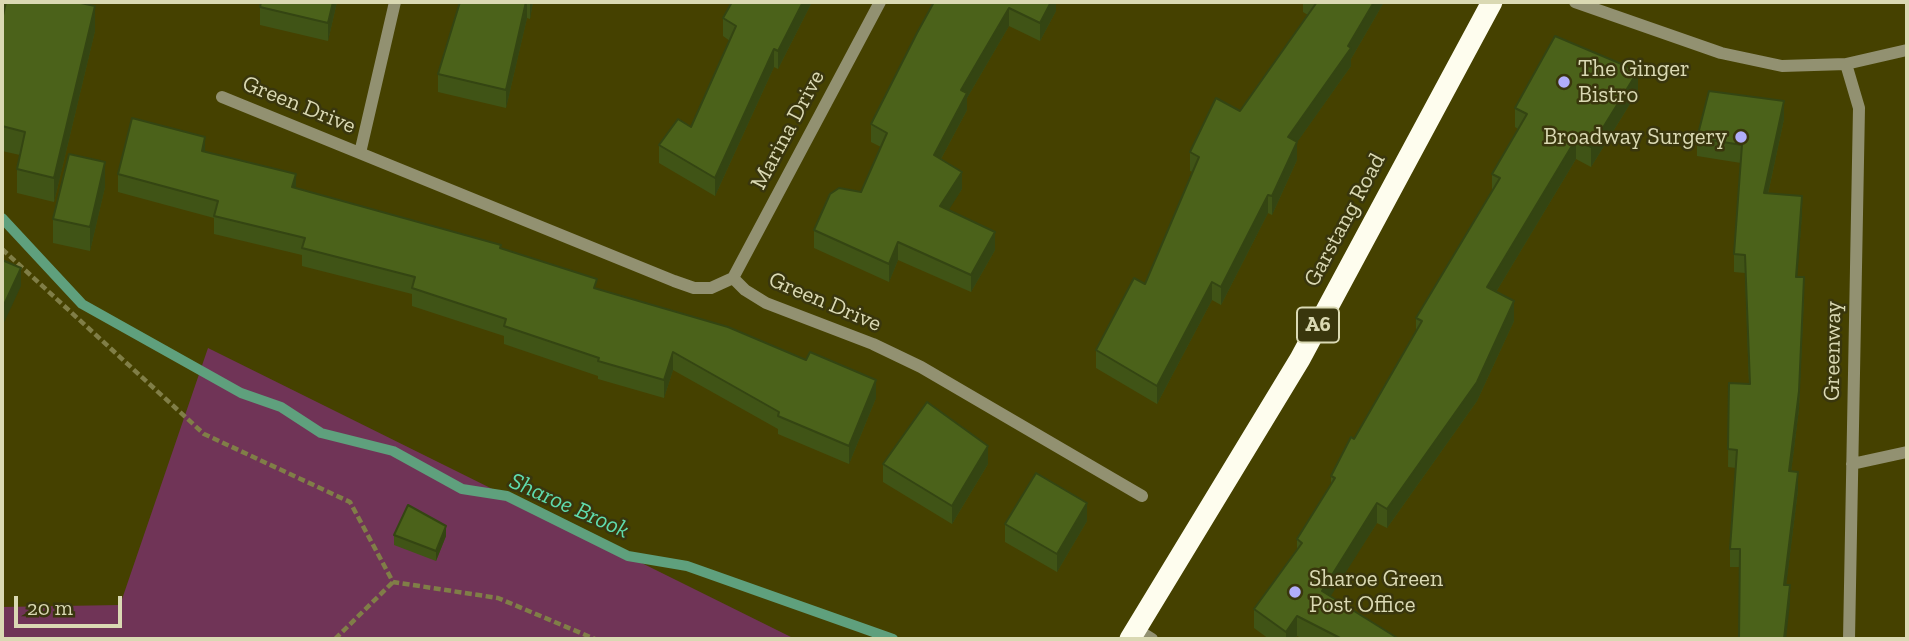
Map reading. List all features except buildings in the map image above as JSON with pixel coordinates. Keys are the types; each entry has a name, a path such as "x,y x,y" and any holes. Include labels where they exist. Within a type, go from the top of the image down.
{"highway":[{"name":"Garstang Road","path":"1139,636 1300,359 1492,2"}],"street":[{"name":"Green Drive","path":"360,153 395,2"},
{"name":"Marina Drive","path":"733,278 880,2"},
{"path":"1574,2 1721,53 1782,66 1846,64 1907,50"},
{"name":"Greenway","path":"1846,64 1859,108 1849,639"},
{"name":"Green Drive","path":"222,97 674,281 694,288 711,288 733,278 745,290 766,303 873,344 921,367 1142,496"},
{"path":"1852,464 1907,452"}],"path":[{"path":"2,249 204,434 350,502 393,582"},
{"path":"335,639 393,582"},
{"path":"393,582 498,598 595,639"}],"shaded area":[{"path":"208,348 795,639 2,639 2,607 120,605"}],"waterway":[{"name":"Sharoe Brook","path":"2,218 82,304 241,393 281,407 321,433 393,451 462,489 507,496 628,556 687,566 893,639"}],"place":[{"name":"The Ginger Bistro","path":"1564,82"},
{"name":"Broadway Surgery","path":"1741,137"},
{"name":"Sharoe Green Post Office","path":"1295,592"}]}
